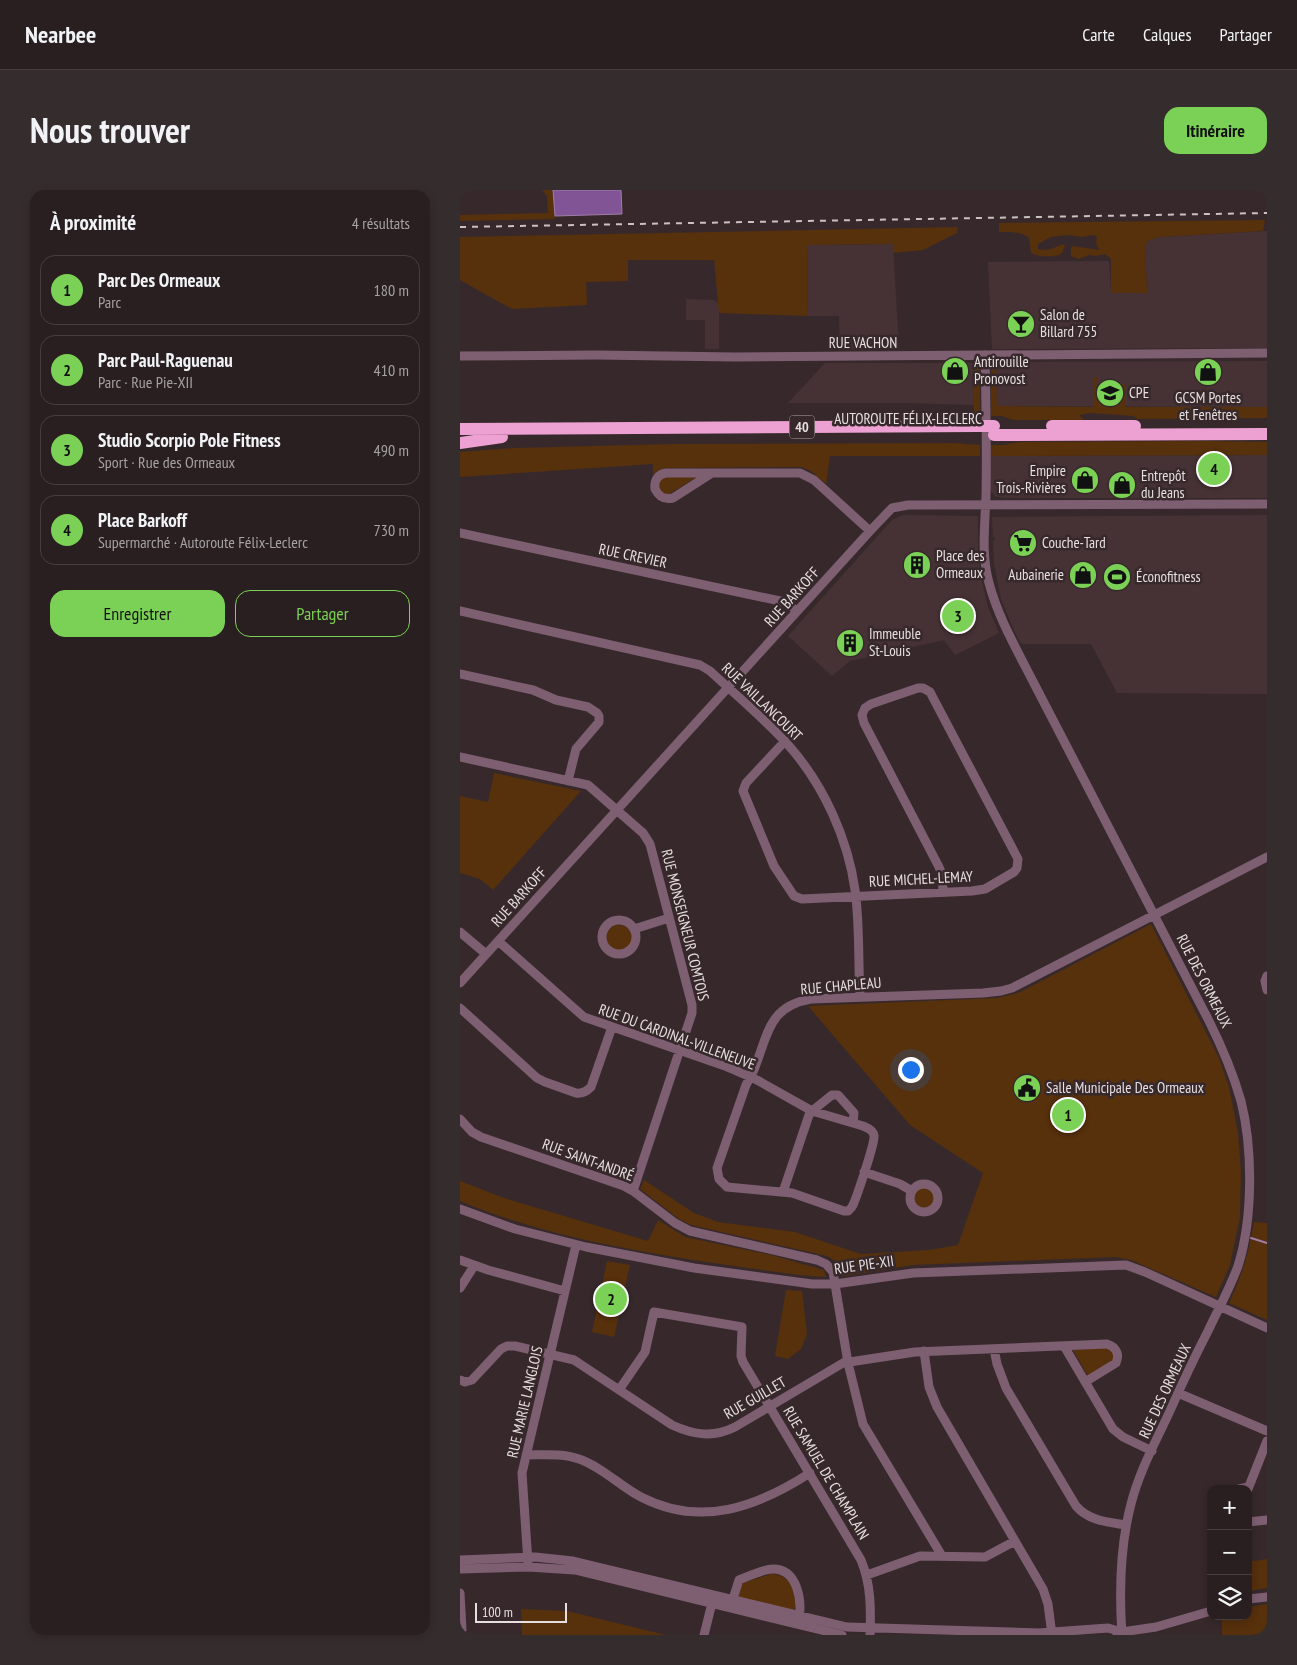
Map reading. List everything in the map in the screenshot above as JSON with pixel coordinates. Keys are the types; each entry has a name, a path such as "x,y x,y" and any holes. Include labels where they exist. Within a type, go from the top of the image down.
{"highway":[{"path":"460,420 531,428"},
{"name":"AUTOROUTE FÉLIX-LECLERC","path":"460,437 978,431 1267,425"},
{"name":"AUTOROUTE FÉLIX-LECLERC","path":"460,429 978,431"},
{"name":"AUTOROUTE FÉLIX-LECLERC","path":"994,430 1267,434"},
{"path":"460,443 502,437"}],"street":[{"name":"RUE VACHON","path":"460,356 754,357 1267,353"},
{"name":"RUE DES ORMEAUX","path":"985,355 984,528 986,569 999,615 1224,1051 1239,1095 1247,1143 1250,1187 1247,1224 1238,1264 1220,1307 1136,1486 1126,1524 1121,1575 1119,1634"},
{"path":"712,473 673,498 662,498 655,489 655,481 662,474 712,473 803,473 814,480 870,531"},
{"name":"RUE BARKOFF","path":"460,983 887,512 896,506 1267,504"},
{"name":"RUE CREVIER","path":"460,533 785,602 797,611"},
{"name":"RUE VAILLANCOURT","path":"460,610 692,662 707,669 785,741 812,775 833,816 849,861 856,896 860,996"},
{"path":"460,674 533,690 556,700 588,707 597,713 599,722 576,749 568,781"},
{"name":"RUE MICHEL-LEMAY","path":"785,741 746,783 744,791 774,866 792,893 798,898 979,891 992,886 1014,872 1018,864 1016,854 930,692 923,688 918,688 871,704 864,709 862,715 864,723 939,867 942,874 943,892"},
{"name":"RUE MONSEIGNEUR COMTOIS","path":"460,757 588,785 648,838 692,1006 690,1022 633,1190"},
{"name":"RUE CHAPLEAU","path":"812,1110 868,1128 873,1133 874,1136 864,1172 852,1206 848,1211 796,1194 726,1187 720,1182 717,1168 750,1077 770,1026 778,1015 789,1006 802,1000 811,999 1001,991 1020,985 1267,857"},
{"path":"634,929 669,918"},
{"path":"460,932 486,954"},
{"name":"RUE DU CARDINAL-VILLENEUVE","path":"498,941 584,1018 750,1077 812,1110"},
{"path":"1267,976 1265,981 1267,990"},
{"path":"460,1008 537,1078 576,1093 581,1093 591,1087 612,1027"},
{"path":"783,1192 812,1110 828,1097 835,1094 854,1113 853,1123"},
{"name":"RUE SAINT-ANDRÉ","path":"460,1119 472,1132 481,1137 633,1190 675,1223 690,1231 823,1262 832,1270 848,1363 863,1424 942,1556"},
{"path":"864,1172 900,1184 912,1191"},
{"name":"RUE PIE-XII","path":"460,1209 515,1229 576,1245 676,1265 802,1283 835,1284 913,1272 1120,1265 1146,1272 1267,1328"},
{"name":"RUE MARIE LANGLOIS","path":"528,1562 522,1473 576,1245"},
{"path":"460,1260 474,1266 565,1291"},
{"path":"460,1288 474,1266"},
{"name":"RUE SAMUEL DE CHAMPLAIN","path":"619,1390 645,1352 654,1312 742,1327 742,1359 855,1548 867,1575 870,1589 871,1631"},
{"name":"RUE GUILLET","path":"460,1380 465,1382 472,1380 498,1352 507,1346 550,1354 574,1360 672,1425 700,1435 728,1431 838,1365 924,1351 1107,1344 1115,1348 1118,1360 1113,1366 1085,1382"},
{"path":"1064,1346 1110,1425 1123,1437 1152,1450"},
{"path":"994,1349 999,1372 1006,1388 1076,1506 1087,1516 1095,1519 1126,1524"},
{"path":"924,1351 928,1380 936,1408 1046,1595 1052,1634"},
{"path":"1178,1393 1267,1431"},
{"path":"1249,1485 1267,1441"},
{"path":"526,1455 558,1455 579,1459 596,1467 631,1492 650,1502 696,1512 724,1511 754,1503 780,1492 810,1473"},
{"path":"1252,1521 1267,1520"},
{"path":"867,1575 916,1557 986,1557 1015,1542"},
{"path":"460,1560 528,1562 575,1570 798,1620 842,1635"},
{"path":"460,1569 528,1562"},
{"path":"732,1604 739,1580 768,1570 780,1570 790,1575 796,1585 799,1596 798,1620"},
{"path":"460,1593 462,1630"},
{"path":"1252,1599 1267,1596"},
{"path":"704,1635 713,1600"},
{"path":"798,1620 871,1631 1052,1634 1108,1628 1119,1634 1156,1627 1207,1612"}],"shaded area":[{"path":"542,190 553,190 555,219 460,221 460,215 548,213 547,196"},
{"path":"553,190 621,190 622,214 555,216"},
{"path":"1265,220 1263,231 1160,237 1149,240 1145,246 1147,293 1111,293 1111,259 1105,254 1089,255 1079,259 1071,256 1071,248 1073,246 1099,250 1096,242 1097,236 1067,235 1051,237 1038,244 1038,249 1048,250 1063,244 1065,245 1059,255 1045,256 1031,253 1029,238 1026,236 1015,232 999,232 999,223"},
{"path":"958,227 957,233 923,250 893,253 893,244 807,245 808,316 719,313 714,260 628,260 628,281 586,282 587,305 512,309 460,280 460,237"},
{"path":"1267,231 1267,348 992,349 988,262 1109,261 1111,293 1147,292 1145,246 1149,240 1160,237"},
{"path":"893,244 899,349 840,349 839,316 808,316 807,245"},
{"path":"686,299 714,300 719,304 719,349 705,349 705,320 686,320"},
{"path":"1267,361 1267,407 997,406 996,362"},
{"path":"991,362 996,362 997,406 1094,407 1094,377 1097,377 1096,397 1102,397 1102,393 1119,393 1119,384 1125,384 1125,407 1267,407 1267,418 1138,419 1133,416 1090,413 1079,415 1084,420 1013,420 1002,416 991,416"},
{"path":"825,363 973,363 974,405 788,403"},
{"path":"973,363 977,363 980,368 980,416 974,416"},
{"path":"1020,442 1267,442 1267,455 991,456 991,445"},
{"path":"953,443 980,445 980,456 830,456 826,484 811,471 801,467 665,468 653,475 653,464 460,477 460,452 515,448 674,444"},
{"path":"1267,455 1267,498 1002,498 995,496 991,491 991,456"},
{"path":"665,477 697,477 669,494 664,494 659,488 660,480"},
{"path":"903,515 978,516 978,552 982,581 988,607 999,633 955,655 944,640 850,661 832,676 788,636 892,520"},
{"path":"1267,515 1267,694 1117,693 1091,644 1021,644 1001,599 994,564 993,541 995,537 993,537 992,517"},
{"path":"494,773 581,791 493,890 480,879 460,873 460,796 488,802"},
{"path":"1151,924 1219,1058 1229,1087 1238,1133 1241,1171 1240,1217 1230,1265 1216,1297 1131,1260 1115,1257 913,1265 844,1276 837,1262 827,1256 691,1225 679,1219 640,1189 644,1180 694,1213 718,1222 795,1232 861,1254 929,1250 958,1245 983,1173 910,1125 808,1006 997,998 1018,993"},
{"path":"619,925 628,929 632,938 628,947 619,951 610,947 606,938 610,929"},
{"path":"460,1181 504,1198 648,1241 658,1220 685,1237 771,1255 824,1270 826,1277 789,1274 693,1260 625,1248 558,1233 524,1224 460,1201"},
{"path":"924,1188 931,1191 934,1198 931,1205 924,1208 917,1205 914,1198 917,1191"},
{"path":"1254,1222 1267,1223 1267,1320 1229,1303 1244,1264"},
{"path":"607,1261 630,1265 614,1337 592,1332"},
{"path":"786,1290 802,1291 807,1334 801,1349 788,1359 775,1356"},
{"path":"1108,1348 1114,1353 1113,1361 1088,1376 1073,1350"},
{"path":"1267,1559 1267,1588 1252,1590 1252,1561"},
{"path":"771,1574 783,1577 792,1586 795,1598 794,1611 738,1597 742,1583"},
{"path":"1267,1604 1267,1635 1222,1635 1222,1620 1252,1620 1252,1606"},
{"path":"521,1609 567,1611 666,1635 522,1635"}],"waterway":[{"path":"1251,1238 1267,1243"}],"railway":[{"path":"460,227 1267,213"}],"place":[{"name":"Salon de Billard 755","path":"1021,324"},
{"name":"Antirouille Pronovost","path":"955,371"},
{"name":"GCSM Portes et Fenêtres","path":"1208,372"},
{"name":"CPE","path":"1110,393"},
{"name":"Place Barkoff","path":"1214,469"},
{"name":"Empire Trois-Rivières","path":"1085,480"},
{"name":"Entrepôt du Jeans","path":"1122,485"},
{"name":"Couche-Tard","path":"1023,543"},
{"name":"Place des Ormeaux","path":"917,565"},
{"name":"Aubainerie","path":"1083,575"},
{"name":"Éconofitness","path":"1117,577"},
{"name":"Studio Scorpio Pole Fitness","path":"958,616"},
{"name":"Immeuble St-Louis","path":"850,643"},
{"name":"Salle Municipale Des Ormeaux","path":"1027,1088"},
{"name":"Parc Des Ormeaux","path":"1068,1115"},
{"name":"Parc Paul-Raguenau","path":"611,1299"}]}
